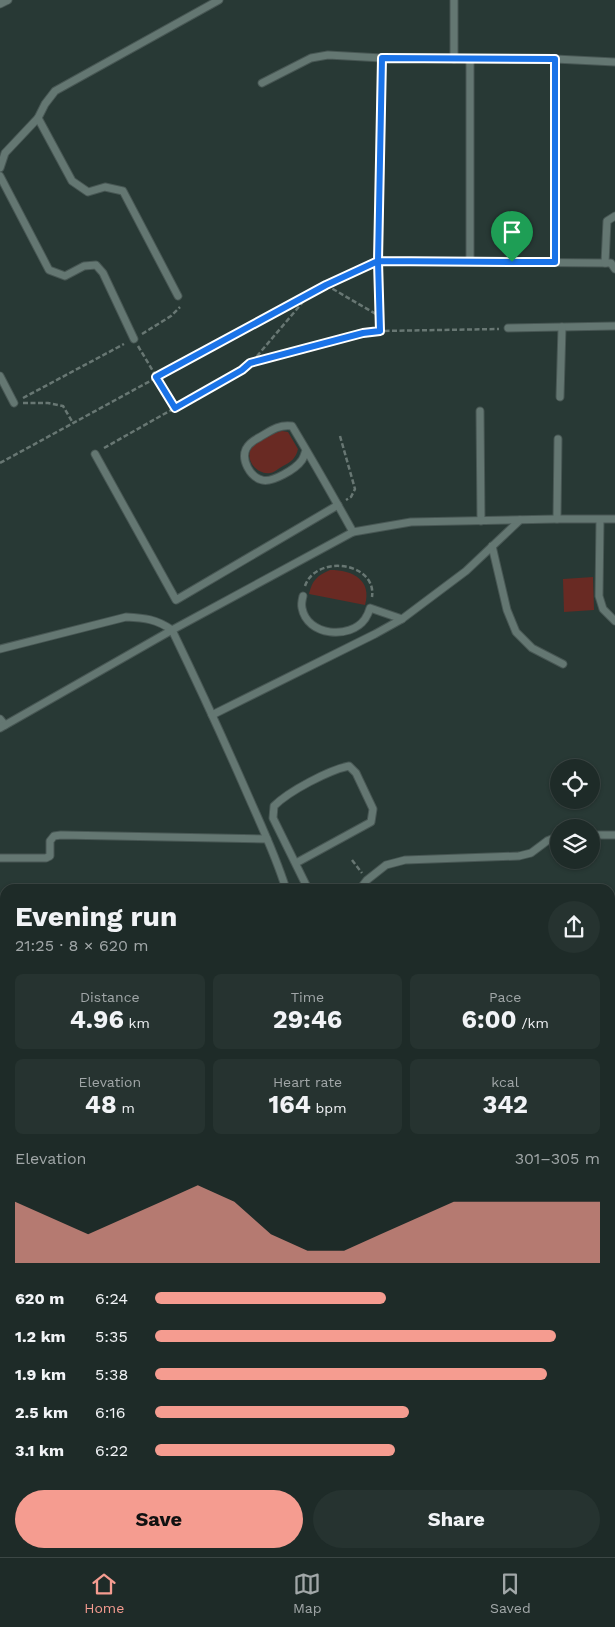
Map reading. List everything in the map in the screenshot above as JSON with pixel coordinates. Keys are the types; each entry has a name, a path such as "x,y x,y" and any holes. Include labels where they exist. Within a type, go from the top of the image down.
{"lane":[{"path":"0,4 8,0"},
{"path":"454,0 454,58"},
{"path":"0,168 5,152 38,118 44,104 55,91 215,1"},
{"path":"262,83 311,58 328,55 382,58 555,59 615,62"},
{"path":"382,58 378,261 605,262 611,263 615,269"},
{"path":"470,59 470,261"},
{"path":"555,59 555,262"},
{"path":"38,118 72,181 88,192 105,187 124,191 178,296"},
{"path":"0,176 49,270 64,276 84,266 96,265 103,273 134,339"},
{"path":"605,262 607,221 615,216"},
{"path":"508,328 615,326"},
{"path":"560,397 562,327"},
{"path":"0,376 14,403"},
{"path":"480,411 481,521"},
{"path":"306,450 303,459 296,467 274,480 262,480 251,473 245,463 245,451 250,442 278,426 292,426 306,450 338,505 353,532"},
{"path":"556,519 558,439"},
{"path":"95,454 176,600 338,505"},
{"path":"2,724 353,532 411,522 615,519"},
{"path":"212,715 402,619 466,570 520,520"},
{"path":"600,520 599,596 603,608 615,621"},
{"path":"492,546 507,610 516,632 532,648 563,664"},
{"path":"303,596 302,608 306,617 313,626 325,631 336,633 348,632 366,618 370,608 402,619"},
{"path":"0,649 126,617 148,618 160,622 172,630 267,839 284,884"},
{"path":"296,863 371,822 373,809 356,773 349,766 338,768 282,797 274,806 273,818 306,884"},
{"path":"0,858 46,858 50,856 50,841 54,836 61,835 267,839"},
{"path":"600,835 615,835"},
{"path":"364,884 386,866 405,860 519,856 531,853 550,839"}],"path":[{"path":"0,463 326,285 378,261 380,331"},
{"path":"326,285 381,317"},
{"path":"95,454 242,370 310,294"},
{"path":"14,403 134,339 171,316 180,307 178,296"},
{"path":"250,363 363,333 508,328"},
{"path":"134,339 175,408"},
{"path":"14,403 48,403 63,406 73,423"},
{"path":"338,505 351,497 355,489 340,436"},
{"path":"303,596 306,583 312,575 331,565 341,566 360,572 371,585 373,594 370,608"},
{"path":"352,860 367,880"}],"shaded area":[{"path":"282,431 288,432 298,449 296,455 291,461 273,472 265,473 256,469 249,456 254,444 261,439"},
{"path":"330,570 346,572 359,578 366,589 365,605 309,594 316,579"},
{"path":"593,577 594,610 564,612 563,579"}],"route":[{"path":"512,262 378,261 326,285 156,377 175,408 242,370 250,363 363,333 380,331 378,261 382,58 555,59 555,262 512,262"}]}
